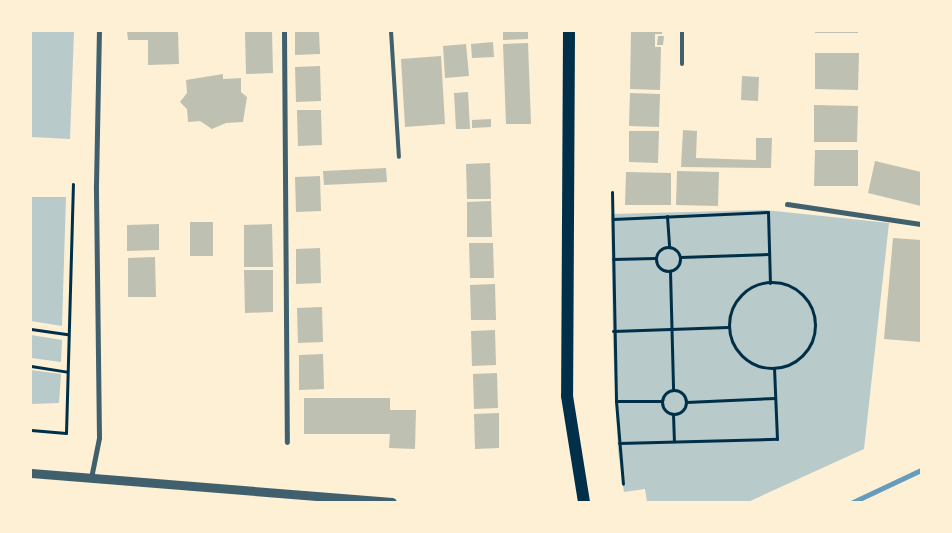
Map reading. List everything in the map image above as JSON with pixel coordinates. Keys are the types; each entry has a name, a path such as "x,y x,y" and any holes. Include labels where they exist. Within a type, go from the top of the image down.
{"main road":[{"path":"569,31 567,396 584,502"}],"street":[{"path":"91,479 100,438 96,185 99,31"},
{"path":"284,31 287,442"},
{"path":"787,204 921,224"},
{"path":"31,473 392,502"}],"lane":[{"path":"391,31 399,157"},
{"path":"682,31 682,64"}],"path":[{"path":"31,430 66,433 73,184"},
{"path":"612,192 613,331 616,401 623,484"},
{"path":"613,219 768,212 770,283"},
{"path":"667,216 669,246"},
{"path":"669,246 677,250 680,257 678,265 670,271 660,268 655,258 658,250 669,246"},
{"path":"680,257 769,254"},
{"path":"613,259 655,258"},
{"path":"670,271 673,389"},
{"path":"770,283 791,287 802,296 811,308 814,322 813,336 799,359 774,368 748,361 738,352 728,327 737,299 748,289 770,283"},
{"path":"613,331 728,327"},
{"path":"31,329 68,334"},
{"path":"31,366 67,372"},
{"path":"619,443 777,439 774,368"},
{"path":"673,389 683,393 686,402 682,411 673,414 663,408 661,401 664,393 673,389"},
{"path":"686,402 775,398"},
{"path":"616,401 661,401"},
{"path":"673,414 674,441"}],"shaded area":[{"path":"74,31 70,139 31,137 31,32"},
{"path":"31,197 66,197 62,326 31,321"},
{"path":"765,210 889,223 864,449 748,502 647,502 645,489 624,492 618,451 613,345 611,214"},
{"path":"31,335 62,340 61,362 31,358"},
{"path":"31,370 61,374 59,403 31,404"}],"building":[{"path":"127,31 178,31 179,64 148,65 148,40 128,40"},
{"path":"245,31 272,31 273,73 246,74"},
{"path":"295,31 319,31 320,54 295,55"},
{"path":"503,31 528,31 528,39 503,40"},
{"path":"631,31 662,31 662,34 655,34 655,47 661,47 660,90 630,89"},
{"path":"815,31 858,31 858,33 815,33"},
{"path":"658,36 664,36 663,45 657,45"},
{"path":"493,42 494,57 472,58 471,44"},
{"path":"528,43 531,124 506,124 503,44"},
{"path":"466,44 469,76 445,78 443,46"},
{"path":"815,53 859,53 858,90 815,89"},
{"path":"441,56 445,124 405,127 401,59"},
{"path":"320,66 321,101 296,102 295,67"},
{"path":"223,74 223,79 241,78 241,92 247,97 243,122 226,123 212,129 200,121 188,122 187,109 180,102 187,93 186,80"},
{"path":"742,76 759,77 758,101 741,100"},
{"path":"468,92 470,129 456,129 454,93"},
{"path":"630,93 660,94 659,127 629,126"},
{"path":"814,105 858,106 857,142 814,142"},
{"path":"297,110 321,110 322,145 298,146"},
{"path":"491,119 491,127 472,128 472,120"},
{"path":"683,130 697,131 696,158 756,160 756,138 772,138 771,168 681,167"},
{"path":"629,131 659,131 658,163 629,162"},
{"path":"815,150 858,150 858,186 814,186"},
{"path":"875,161 921,172 921,206 868,193"},
{"path":"490,163 491,199 467,199 466,164"},
{"path":"386,168 387,182 324,185 323,171"},
{"path":"677,171 719,172 718,206 676,205"},
{"path":"626,172 671,173 671,205 625,205"},
{"path":"320,176 321,211 296,212 295,177"},
{"path":"491,201 492,237 467,237 467,202"},
{"path":"190,222 213,222 213,256 190,256"},
{"path":"159,224 159,250 127,251 127,225"},
{"path":"272,224 273,267 244,267 244,225"},
{"path":"893,238 921,240 921,342 884,339"},
{"path":"469,243 493,243 494,278 470,278"},
{"path":"320,248 321,283 296,284 296,249"},
{"path":"155,257 156,297 128,297 128,258"},
{"path":"244,270 273,270 273,312 245,313"},
{"path":"495,284 496,320 471,320 470,285"},
{"path":"322,307 323,342 298,343 297,308"},
{"path":"495,330 496,365 472,366 471,331"},
{"path":"323,354 324,389 299,390 299,355"},
{"path":"497,373 498,408 474,409 473,374"},
{"path":"304,398 390,398 390,410 416,410 415,449 389,448 390,434 304,434"},
{"path":"499,413 499,448 475,449 474,414"}],"waterway":[{"path":"853,502 921,470"}]}
